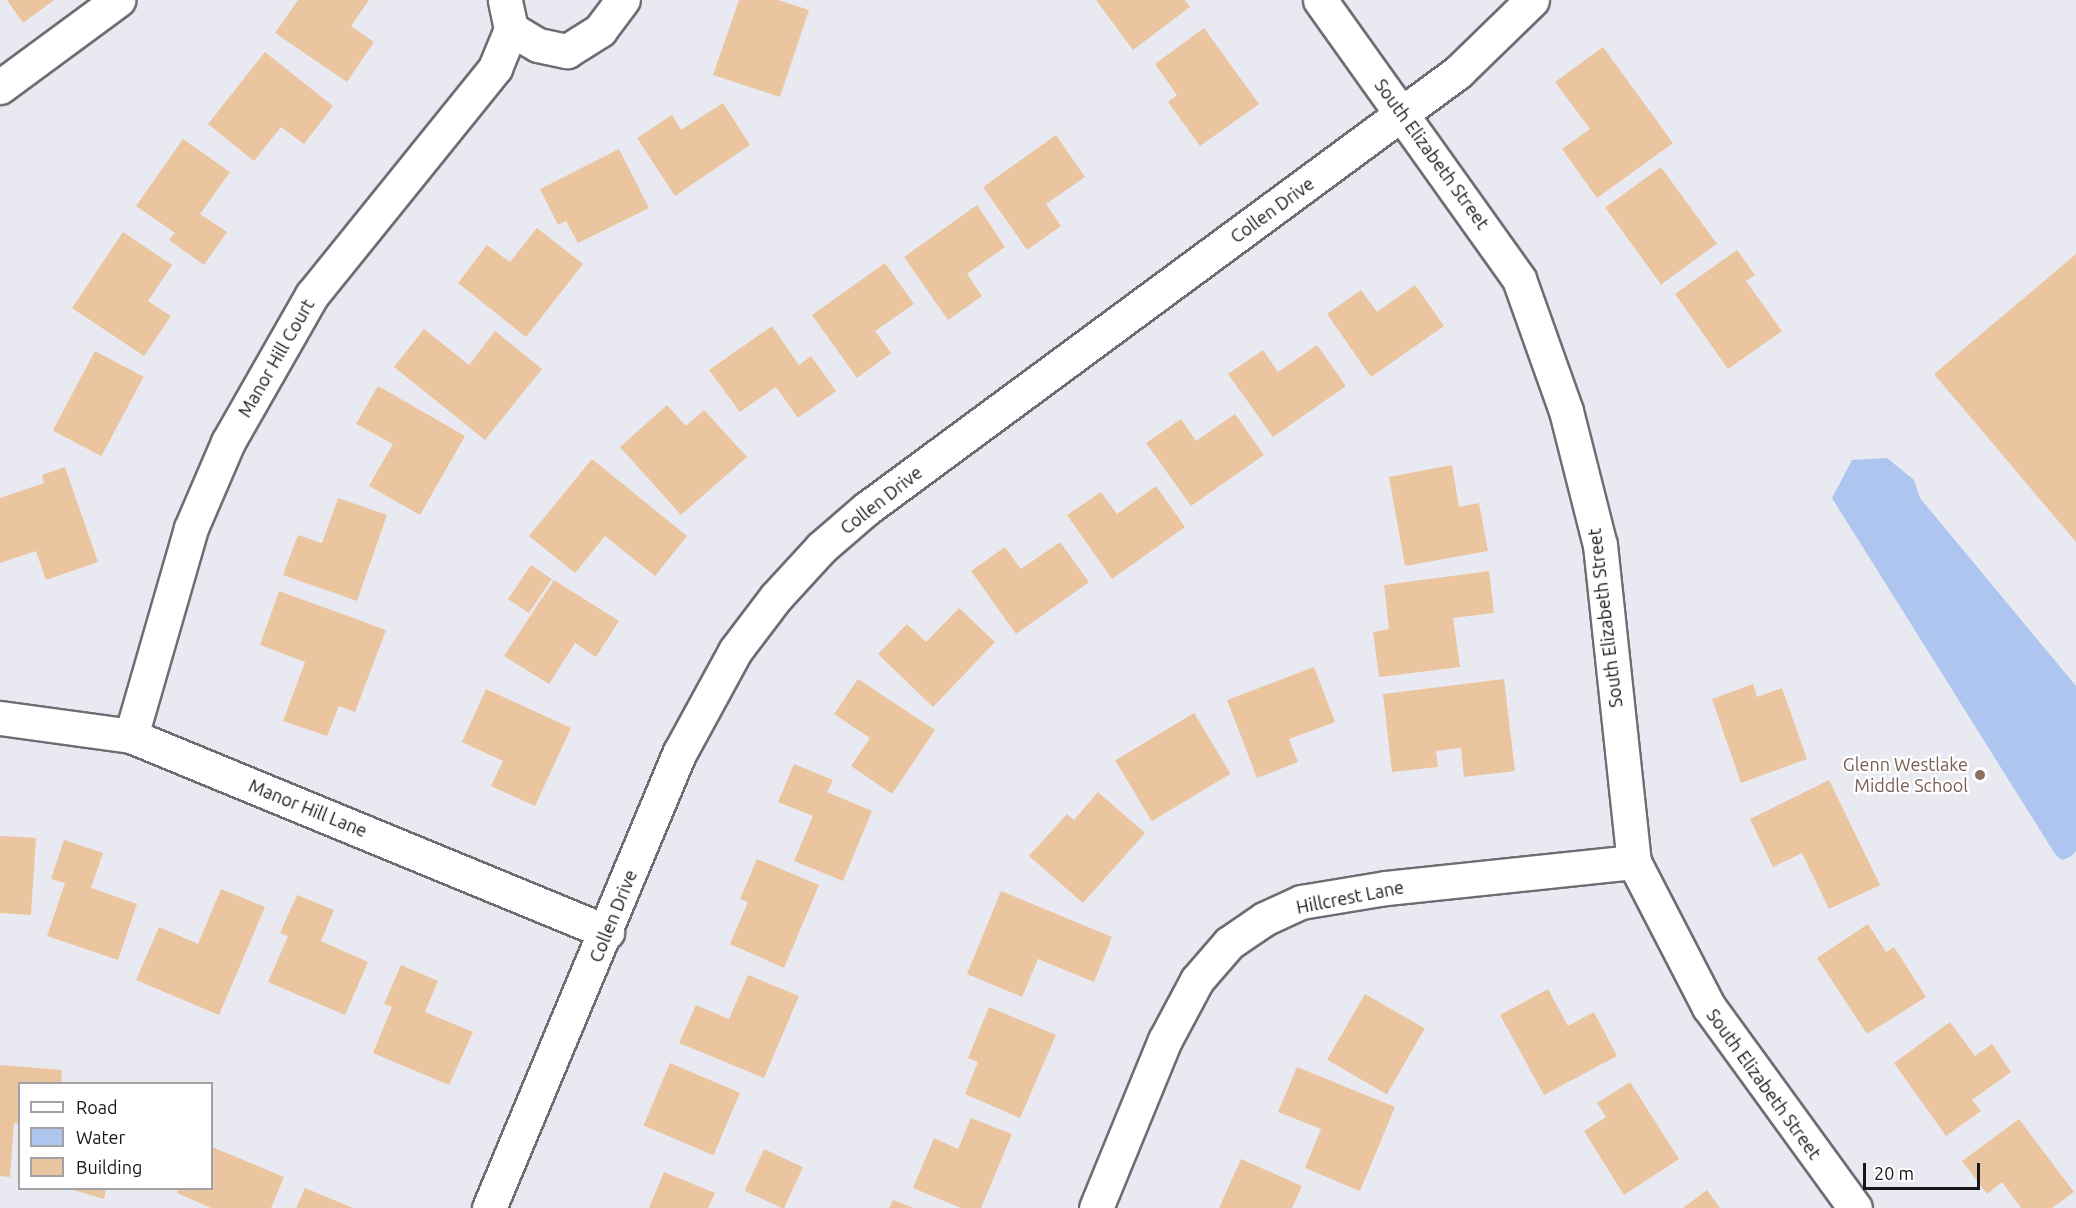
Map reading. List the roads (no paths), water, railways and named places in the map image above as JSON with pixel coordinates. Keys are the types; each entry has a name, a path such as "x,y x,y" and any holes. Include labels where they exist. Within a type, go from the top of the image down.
{"street":[{"path":"0,87 118,0"},
{"name":"Manor Hill Court","path":"508,14 538,45 567,51 600,30 622,0"},
{"name":"South Elizabeth Street","path":"1320,0 1403,113 1519,279 1566,411 1600,545 1634,862 1709,1007 1856,1208"},
{"name":"Collen Drive","path":"489,1208 703,705 749,633 822,547 866,509 1458,72 1532,0"},
{"name":"Manor Hill Court","path":"131,736 190,528 228,442 312,295 495,68 508,14"},
{"name":"Manor Hill Lane","path":"0,718 131,736 607,932"},
{"name":"Hillcrest Lane","path":"1096,1208 1165,1040 1197,980 1229,943 1264,919 1301,902 1386,888 1634,862"}],"water":[{"path":"1887,458 1914,480 1920,498 2076,686 2076,851 2070,857 2062,860 2055,854 1832,498 1852,460"}],"place":[{"name":"Glenn Westlake Middle School","path":"1980,775"}]}
